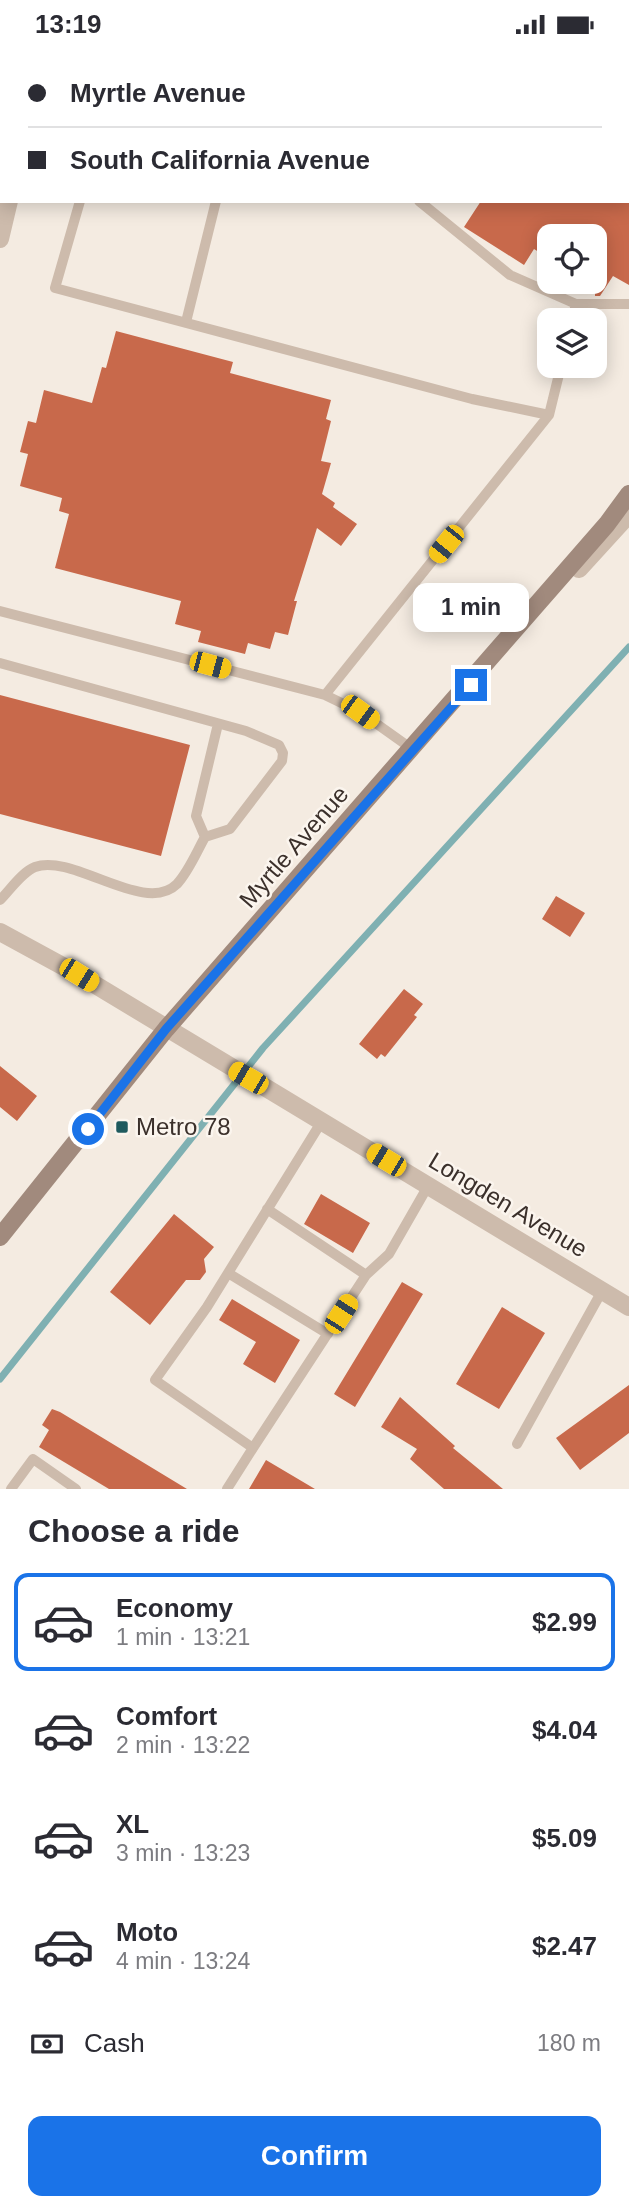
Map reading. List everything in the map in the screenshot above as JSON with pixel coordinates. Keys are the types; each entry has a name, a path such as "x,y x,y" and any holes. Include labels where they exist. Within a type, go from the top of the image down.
{"main road":[{"name":"Myrtle Avenue","path":"0,1237 166,1029 436,723 607,524 629,494"}],"street":[{"path":"0,239 9,203"},
{"path":"436,723 629,515"},
{"name":"Longden Avenue","path":"0,932 265,1087 629,1307"}],"lane":[{"path":"79,203 55,288 472,398 549,415"},
{"path":"186,322 216,203"},
{"path":"421,203 510,275 576,304 629,305"},
{"path":"575,308 576,304"},
{"path":"325,695 549,415 558,378"},
{"path":"0,611 325,695 360,712 412,749"},
{"path":"0,663 267,738 279,745 283,753 275,772 230,829 205,837 185,873 174,886 162,891 130,889 65,867 45,864 32,867 0,900"},
{"path":"205,837 196,816 218,724"},
{"path":"253,1448 155,1381 228,1273 322,1121"},
{"path":"227,1489 366,1275 389,1254 428,1186"},
{"path":"267,1209 366,1275"},
{"path":"228,1273 328,1334"},
{"path":"517,1444 602,1291"},
{"path":"10,1489 32,1459 76,1489"}],"building":[{"path":"480,203 629,203 629,285 613,276 607,285 607,224 537,224 537,251 534,249 524,265 464,227"},
{"path":"116,331 233,362 230,373 331,400 326,419 331,421 321,461 331,463 322,494 335,503 333,507 357,524 341,546 317,528 294,601 297,601 288,635 275,632 270,649 248,643 245,654 198,642 201,631 175,624 181,601 55,568 69,514 59,511 62,498 20,486 28,454 20,452 28,421 36,423 44,390 92,403 102,367 106,368"},
{"path":"0,695 190,745 161,856 0,814"},
{"path":"556,896 585,913 570,937 542,919"},
{"path":"404,989 423,1004 414,1015 417,1017 385,1057 381,1054 377,1059 359,1044"},
{"path":"0,1066 37,1096 17,1121 0,1107"},
{"path":"321,1194 370,1223 353,1253 304,1224"},
{"path":"174,1214 214,1247 204,1259 206,1272 200,1280 186,1280 150,1325 110,1292"},
{"path":"402,1282 423,1294 355,1407 334,1394"},
{"path":"232,1299 300,1340 275,1383 243,1364 256,1342 219,1320"},
{"path":"502,1307 545,1333 499,1409 456,1384"},
{"path":"629,1385 629,1433 580,1470 556,1438"},
{"path":"400,1397 455,1446 453,1448 503,1489 444,1489 410,1459 417,1449 381,1427"},
{"path":"52,1409 187,1489 109,1489 39,1447 49,1430 42,1425"},
{"path":"266,1460 315,1489 249,1489"}],"waterway":[{"path":"0,1379 263,1048 629,647"}],"place":[{"name":"Metro 78","path":"122,1127"}],"route":[{"path":"88,1129 166,1029 471,685"}]}
